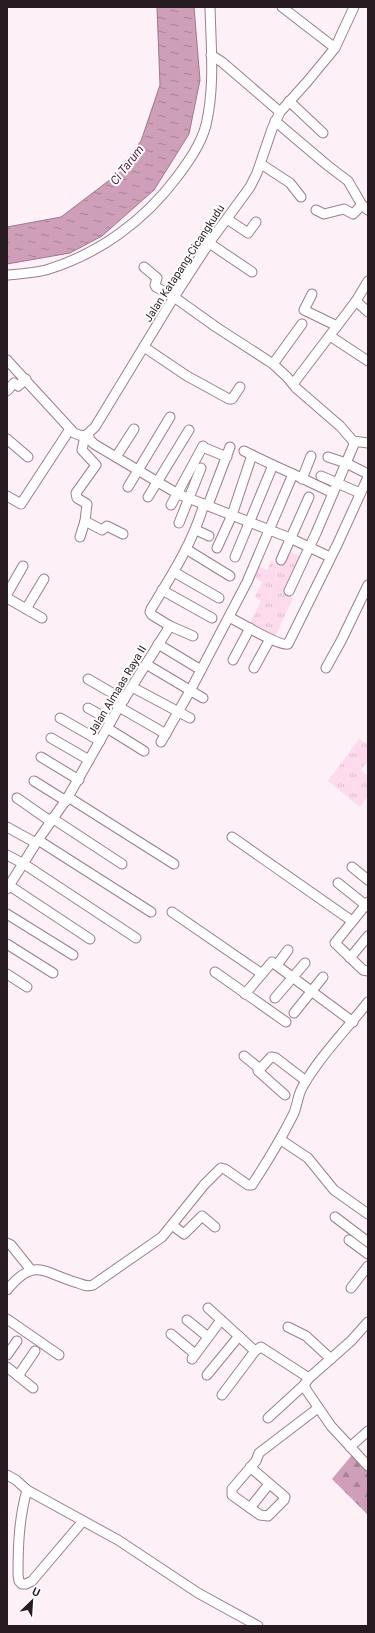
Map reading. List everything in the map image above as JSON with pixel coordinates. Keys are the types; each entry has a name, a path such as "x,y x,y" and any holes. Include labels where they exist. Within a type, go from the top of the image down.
{"street":[{"path":"7,275 45,270 95,249 118,236 136,222 161,197 186,166 202,137 210,103 212,85 210,7"},
{"path":"282,7 335,48"},
{"name":"Jalan Katapang-Cicangkudu","path":"86,435 95,427 174,297 209,243 250,187 261,164 275,121 280,112 308,82 335,48 354,7"},
{"path":"211,55 222,62 280,112"},
{"path":"289,101 324,133"},
{"path":"275,121 348,181 365,207 353,214 344,209 324,214 316,210"},
{"path":"261,164 290,183 302,197"},
{"path":"227,219 248,233 256,222"},
{"path":"209,243 252,272"},
{"path":"144,267 157,278 155,285 156,287 174,297 216,327 273,364 331,418 349,438 355,442 368,443"},
{"path":"293,384 356,301 368,281"},
{"path":"312,294 303,308 304,310 336,326"},
{"path":"356,301 368,312"},
{"path":"273,364 302,324"},
{"path":"330,336 368,362"},
{"path":"144,347 187,376 229,399 232,399 240,387"},
{"path":"7,360 26,379 70,429 79,436 86,435"},
{"path":"7,390 14,383 18,386 26,379"},
{"path":"128,487 170,417"},
{"path":"7,496 21,504 70,429"},
{"path":"116,457 134,429"},
{"path":"148,497 190,430"},
{"path":"86,435 94,444 178,494 290,538 330,557"},
{"path":"80,538 85,521 87,504 77,498 76,493 96,465 82,450 86,435"},
{"path":"7,439 28,457"},
{"path":"289,591 310,547 355,442"},
{"path":"193,636 170,626 152,615 150,612 151,608 174,572 196,530 230,446"},
{"path":"171,505 204,447 226,457"},
{"path":"217,548 232,515 248,453 333,493"},
{"path":"302,479 311,456"},
{"path":"228,617 270,639 288,644 337,545 368,475 346,463 328,457"},
{"path":"235,558 273,465"},
{"path":"179,523 201,468"},
{"path":"88,679 121,703 163,738 190,691 247,582 293,474"},
{"path":"321,476 360,493"},
{"path":"281,560 309,497"},
{"path":"85,521 102,530 107,526 124,534"},
{"path":"196,530 209,536"},
{"path":"186,549 230,576"},
{"path":"7,594 24,566"},
{"path":"174,572 219,598"},
{"path":"26,609 44,579"},
{"path":"326,668 368,585"},
{"path":"162,590 212,618"},
{"path":"7,598 42,618"},
{"name":"Jalan Almaas Raya II","path":"8,886 24,864 51,819 67,799 79,780 121,703 170,626"},
{"path":"233,660 250,628"},
{"path":"254,668 270,639"},
{"path":"158,644 201,670"},
{"path":"146,664 203,698"},
{"path":"132,687 190,718"},
{"path":"88,708 144,751"},
{"path":"60,718 100,741"},
{"path":"51,738 90,760"},
{"path":"41,757 79,780"},
{"path":"34,781 67,799 174,864"},
{"path":"17,798 122,864"},
{"path":"7,827 37,841 151,912"},
{"path":"232,837 352,920"},
{"path":"7,855 24,864 136,938"},
{"path":"352,867 368,880"},
{"path":"338,883 367,904 335,942 363,970 368,971"},
{"path":"8,886 90,939"},
{"path":"172,912 262,974"},
{"path":"7,914 73,955"},
{"path":"350,958 368,936"},
{"path":"7,944 53,973"},
{"path":"277,965 288,950"},
{"path":"245,994 272,962 353,1022"},
{"path":"275,998 305,963"},
{"path":"215,972 286,1022"},
{"path":"7,974 27,987"},
{"path":"294,1012 312,992 323,976"},
{"path":"7,1290 22,1274 31,1270 46,1271 90,1286 155,1242 172,1225 204,1185 220,1168 226,1169 248,1185 252,1185 281,1140 294,1112 297,1098 306,1081 368,1002"},
{"path":"244,1056 257,1073 285,1095"},
{"path":"257,1073 270,1057 273,1057 306,1081"},
{"path":"281,1140 308,1158 334,1190 368,1214"},
{"path":"172,1225 184,1234 202,1216 215,1227"},
{"path":"335,1217 368,1242"},
{"path":"349,1240 368,1254"},
{"path":"7,1244 11,1245 31,1270"},
{"path":"351,1288 368,1266"},
{"path":"208,1308 255,1350"},
{"path":"7,1320 59,1355"},
{"path":"187,1320 208,1337"},
{"path":"171,1334 193,1357 221,1320"},
{"path":"268,1418 351,1341 368,1322"},
{"path":"288,1327 306,1336 331,1358"},
{"path":"207,1375 239,1336"},
{"path":"7,1355 17,1341"},
{"path":"222,1395 258,1348 264,1348 307,1382"},
{"path":"18,1376 35,1351"},
{"path":"7,1368 33,1388"},
{"path":"307,1382 305,1390 331,1426 368,1466"},
{"path":"250,1467 283,1495 284,1500 268,1516 260,1515 232,1495 231,1492 250,1467 257,1458 259,1452 318,1408"},
{"path":"350,1447 368,1431"},
{"path":"7,1475 16,1480 27,1490 118,1540 153,1565 198,1593 258,1626"},
{"path":"250,1508 269,1484"},
{"path":"27,1490 22,1506 19,1525 18,1576 19,1581 22,1584 32,1581 83,1521"}],"green space":[{"path":"287,550 302,557 285,594 293,598 275,637 249,625 261,601 255,597 262,582 252,577 258,566 267,570 271,561 280,565"},
{"path":"359,739 368,745 368,760 361,770 368,776 368,796 360,807 328,781"},
{"path":"352,1455 368,1472 367,1514 332,1479"}],"water":[{"name":"Ci Tarum","path":"157,7 194,7 200,80 189,134 154,190 102,236 70,253 7,264 7,227 61,217 111,179 141,141 160,85"}]}
